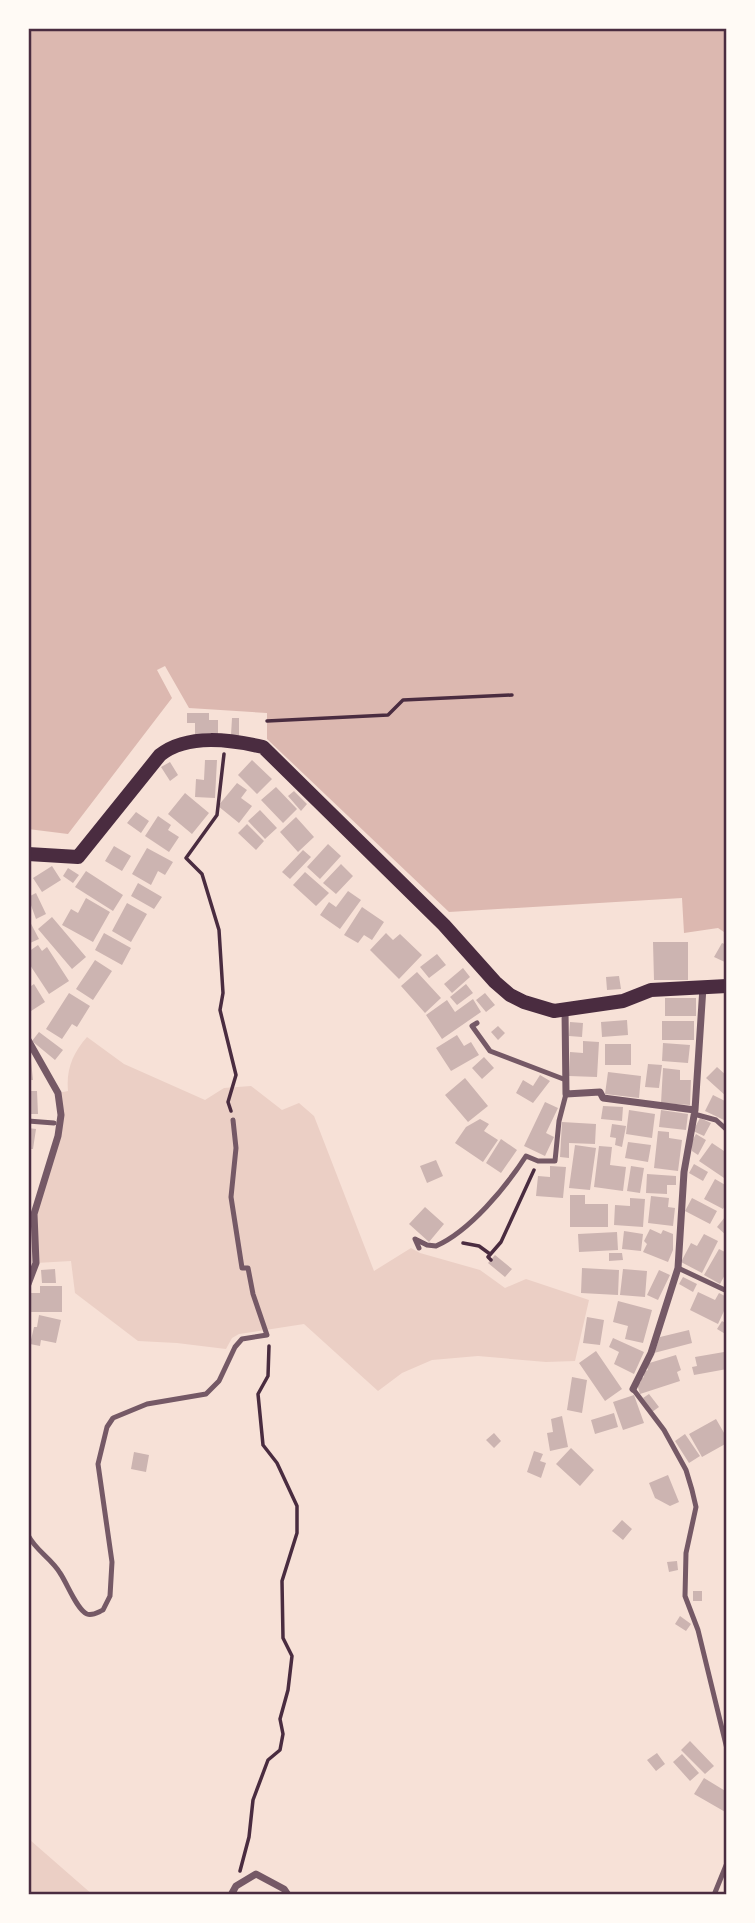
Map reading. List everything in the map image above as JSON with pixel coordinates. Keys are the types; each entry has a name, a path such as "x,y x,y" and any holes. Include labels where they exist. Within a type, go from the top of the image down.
{"main road":[{"path":"28,854 78,857 160,755 169,748 197,741 263,747 510,995 542,1009 554,1011 623,1001 651,990 727,986"}],"street":[{"path":"633,1389 651,1353 678,1268 684,1172 695,1112 703,986"},
{"path":"565,1010 566,1094 600,1092 603,1098 695,1112"},
{"path":"28,1284 36,1263 34,1214 58,1136 61,1115 58,1093 29,1046"},
{"path":"231,1895 236,1886 256,1874 284,1889 288,1895"}],"lane":[{"path":"477,1023 472,1026 490,1051 566,1080"},
{"path":"419,1248 415,1238 427,1245 436,1246 472,1220 512,1178 526,1156 538,1161 555,1161 559,1121 566,1094"},
{"path":"695,1112 716,1120 727,1130"},
{"path":"28,1535 34,1546 60,1571 80,1609 93,1615 103,1610 110,1596 112,1562 98,1464 107,1427 113,1418 147,1404 206,1394 219,1381 235,1347 242,1339 267,1335 253,1294 248,1268 242,1268 231,1197 236,1148 233,1120"},
{"path":"28,1121 54,1123"},
{"path":"678,1268 727,1291"},
{"path":"633,1389 664,1430 686,1470 692,1490 696,1507 686,1553 685,1596 698,1630 727,1749"},
{"path":"714,1895 727,1863"}],"path":[{"path":"267,721 388,715 403,700 512,695"},
{"path":"225,742 217,814 186,858 202,874 219,930 223,993 220,1010 236,1075 228,1102 233,1120"},
{"path":"484,1249 491,1257 506,1232 538,1161"},
{"path":"236,1886 249,1837 254,1800 268,1760 280,1750 283,1734 280,1719 288,1690 292,1656 283,1637 282,1581 297,1533 297,1507 277,1463 263,1445 258,1394 268,1376 270,1351 267,1335"}],"shaded area":[{"path":"28,28 727,28 727,934 718,928 684,933 682,898 449,912 267,739 267,713 189,708 165,666 157,670 172,698 68,834 28,829"},
{"path":"87,1037 124,1064 205,1100 224,1088 251,1086 282,1110 299,1103 314,1116 374,1271 411,1248 480,1270 505,1288 526,1279 589,1300 575,1361 546,1362 478,1356 432,1360 402,1373 378,1391 304,1324 239,1334 232,1338 226,1349 138,1341 75,1293 71,1261 36,1263 34,1214 58,1136 58,1093 68,1091 72,1062"},
{"path":"30,1840 93,1895 28,1895"}],"building":[{"path":"187,713 209,713 209,720 218,720 218,735 195,735 195,723 187,723"},
{"path":"232,718 239,718 239,736 231,735"},
{"path":"205,760 217,760 215,798 195,797 196,779 204,780"},
{"path":"252,760 272,779 257,794 238,775"},
{"path":"170,762 178,775 170,781 161,767"},
{"path":"237,783 247,790 241,798 252,806 239,823 218,806"},
{"path":"276,787 297,809 283,823 261,800"},
{"path":"294,791 307,804 301,811 288,796"},
{"path":"185,793 209,813 192,834 168,814"},
{"path":"260,810 277,828 265,839 248,821"},
{"path":"136,812 149,821 141,833 127,823"},
{"path":"158,816 171,825 168,830 179,837 169,852 145,836"},
{"path":"296,817 314,837 298,852 280,832"},
{"path":"247,824 264,841 256,850 238,833"},
{"path":"328,844 341,856 320,879 307,867"},
{"path":"114,846 131,856 122,871 105,861"},
{"path":"147,848 173,862 165,875 158,871 151,885 132,874"},
{"path":"303,850 311,857 290,879 282,872"},
{"path":"341,864 353,876 336,894 323,883"},
{"path":"52,866 61,880 42,892 33,878"},
{"path":"68,868 79,875 73,883 63,876"},
{"path":"86,871 123,895 113,911 75,887"},
{"path":"305,872 329,893 316,906 293,885"},
{"path":"138,883 162,897 154,909 131,896"},
{"path":"348,891 361,900 340,929 320,915 329,902 336,907"},
{"path":"36,893 46,914 36,919 28,897"},
{"path":"86,898 110,912 93,942 62,925 71,909 78,913"},
{"path":"127,903 147,914 131,942 112,931"},
{"path":"362,907 384,922 372,940 364,935 358,943 344,935"},
{"path":"52,917 86,957 72,969 38,929"},
{"path":"28,918 39,939 30,943 28,939"},
{"path":"104,933 131,948 122,965 95,950"},
{"path":"386,933 393,940 400,934 422,955 399,979 370,950"},
{"path":"653,942 688,942 688,980 654,980"},
{"path":"722,943 727,945 727,963 714,957"},
{"path":"38,945 42,951 47,947 69,981 49,994 28,962 28,952"},
{"path":"437,954 446,965 429,978 420,967"},
{"path":"95,960 112,971 93,1000 76,989"},
{"path":"463,968 470,977 452,993 444,984"},
{"path":"417,972 441,998 425,1013 401,986"},
{"path":"619,976 621,989 607,990 606,977"},
{"path":"34,984 45,1002 28,1013 28,988"},
{"path":"466,984 473,993 457,1005 450,997"},
{"path":"69,993 90,1006 77,1027 72,1024 62,1039 46,1029"},
{"path":"485,993 495,1005 486,1012 476,1000"},
{"path":"665,998 696,998 696,1016 665,1016"},
{"path":"473,999 481,1012 442,1039 426,1015 447,1000 455,1012"},
{"path":"627,1020 628,1035 602,1037 601,1022"},
{"path":"662,1021 694,1021 694,1040 662,1040"},
{"path":"570,1022 583,1023 582,1037 569,1036"},
{"path":"498,1026 505,1033 498,1040 491,1032"},
{"path":"39,1032 63,1050 55,1060 32,1041"},
{"path":"457,1035 464,1046 471,1042 479,1055 451,1071 436,1048"},
{"path":"583,1041 599,1042 597,1077 569,1076 570,1052 583,1053"},
{"path":"663,1043 690,1045 688,1063 662,1061"},
{"path":"605,1044 631,1044 631,1065 605,1065"},
{"path":"484,1057 494,1068 482,1079 472,1068"},
{"path":"28,1061 31,1061 33,1080 28,1080"},
{"path":"648,1064 662,1065 659,1088 645,1087"},
{"path":"717,1067 727,1076 727,1097 706,1078"},
{"path":"663,1068 680,1070 680,1080 691,1080 690,1105 661,1103"},
{"path":"608,1072 641,1076 639,1098 605,1094"},
{"path":"540,1075 550,1081 533,1103 516,1093 523,1080 533,1086"},
{"path":"465,1078 488,1106 468,1122 445,1095"},
{"path":"28,1091 37,1091 38,1114 28,1114"},
{"path":"713,1095 727,1102 726,1121 705,1111"},
{"path":"545,1102 558,1108 546,1133 554,1137 545,1156 524,1146"},
{"path":"603,1106 623,1107 622,1121 601,1119"},
{"path":"629,1110 655,1114 652,1138 626,1134"},
{"path":"661,1110 688,1114 686,1130 659,1127"},
{"path":"700,1118 711,1123 704,1136 693,1131"},
{"path":"480,1119 489,1124 484,1131 498,1140 483,1162 455,1143 466,1127"},
{"path":"562,1122 596,1124 595,1144 569,1143 569,1158 560,1157"},
{"path":"612,1124 626,1126 622,1147 615,1145 616,1138 610,1137"},
{"path":"28,1128 36,1129 33,1149 28,1149"},
{"path":"658,1131 669,1132 669,1138 682,1140 678,1171 654,1168"},
{"path":"696,1134 706,1140 698,1155 692,1151 692,1141"},
{"path":"501,1139 517,1150 501,1173 486,1163"},
{"path":"628,1142 651,1145 648,1162 625,1158"},
{"path":"712,1143 727,1153 727,1180 699,1161"},
{"path":"575,1145 596,1148 590,1190 569,1188"},
{"path":"599,1146 612,1147 610,1165 626,1167 623,1191 594,1187"},
{"path":"436,1160 443,1176 427,1183 420,1166"},
{"path":"694,1164 708,1172 703,1181 689,1173"},
{"path":"550,1166 566,1167 563,1198 536,1196 538,1176 550,1177"},
{"path":"631,1166 644,1168 640,1193 627,1191"},
{"path":"647,1174 676,1176 676,1185 667,1185 667,1194 646,1193"},
{"path":"715,1179 727,1186 727,1202 723,1209 704,1199"},
{"path":"570,1195 585,1195 585,1204 608,1204 608,1227 570,1227"},
{"path":"651,1196 669,1198 668,1207 675,1208 673,1226 648,1223"},
{"path":"630,1198 645,1199 643,1227 614,1225 615,1205 630,1206"},
{"path":"692,1198 717,1211 710,1224 685,1211"},
{"path":"425,1207 444,1224 429,1242 409,1224"},
{"path":"725,1217 727,1219 727,1236 717,1227"},
{"path":"650,1229 661,1234 663,1230 673,1234 673,1250 668,1262 643,1252 647,1244 644,1241"},
{"path":"624,1231 643,1234 641,1251 622,1249"},
{"path":"617,1232 618,1250 579,1252 578,1234"},
{"path":"704,1234 718,1241 702,1273 681,1262 691,1243 697,1246"},
{"path":"719,1249 727,1253 727,1271 720,1284 704,1275"},
{"path":"609,1253 622,1253 623,1260 609,1261"},
{"path":"495,1255 512,1269 505,1277 488,1263"},
{"path":"582,1268 619,1270 618,1295 581,1293"},
{"path":"55,1269 56,1283 42,1283 41,1270"},
{"path":"623,1269 647,1271 645,1297 620,1295"},
{"path":"659,1270 670,1275 658,1300 647,1295"},
{"path":"683,1277 697,1284 693,1292 679,1284"},
{"path":"40,1286 62,1286 62,1312 30,1312 30,1293 40,1293"},
{"path":"698,1292 715,1300 719,1293 727,1297 727,1312 724,1311 718,1324 690,1310"},
{"path":"618,1301 652,1310 643,1343 625,1339 628,1326 613,1322"},
{"path":"39,1315 61,1320 56,1343 41,1340 40,1346 30,1344"},
{"path":"587,1317 604,1320 600,1345 583,1343"},
{"path":"722,1321 727,1324 727,1335 717,1329"},
{"path":"689,1330 692,1343 654,1353 660,1337"},
{"path":"613,1338 644,1352 634,1374 614,1364 619,1352 609,1347"},
{"path":"596,1351 622,1389 605,1401 579,1363"},
{"path":"724,1352 727,1369 694,1375 692,1367 697,1366 695,1357"},
{"path":"676,1355 681,1370 677,1372 680,1381 640,1394 637,1384 644,1377 643,1372 648,1370 646,1364"},
{"path":"572,1377 587,1380 582,1413 567,1410"},
{"path":"649,1394 659,1407 652,1412 643,1398"},
{"path":"634,1395 644,1423 623,1430 613,1402"},
{"path":"614,1413 618,1427 595,1434 591,1420"},
{"path":"562,1416 568,1447 550,1451 547,1433 553,1432 551,1419"},
{"path":"716,1419 727,1443 702,1457 689,1434"},
{"path":"494,1433 501,1441 494,1448 486,1440"},
{"path":"685,1434 700,1456 689,1463 675,1441"},
{"path":"571,1448 594,1470 580,1486 556,1464"},
{"path":"534,1451 543,1454 540,1461 546,1463 541,1478 527,1472"},
{"path":"134,1452 149,1455 146,1472 131,1469"},
{"path":"668,1475 679,1502 670,1506 655,1498 649,1483"},
{"path":"622,1520 632,1529 623,1540 612,1531"},
{"path":"677,1561 678,1570 669,1572 667,1562"},
{"path":"693,1591 702,1591 702,1601 693,1601"},
{"path":"680,1616 691,1624 686,1631 675,1624"},
{"path":"690,1741 714,1766 705,1774 681,1750"},
{"path":"657,1753 665,1764 656,1771 647,1760"},
{"path":"682,1754 699,1773 690,1781 673,1762"},
{"path":"704,1778 727,1792 727,1813 694,1794"}]}
